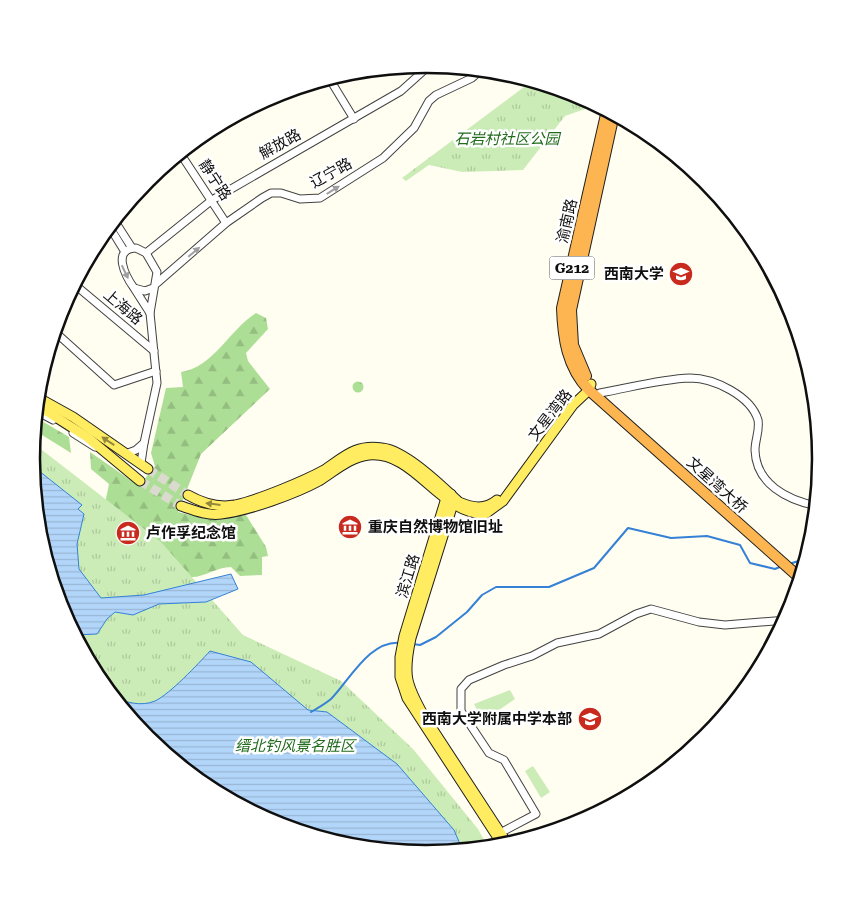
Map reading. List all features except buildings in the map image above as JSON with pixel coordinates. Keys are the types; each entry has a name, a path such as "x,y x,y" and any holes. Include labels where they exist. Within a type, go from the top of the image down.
{"highway":[{"name":"渝南路","path":"605,117 562,308 565,346 571,363 588,387 615,410"},
{"name":"渝南路","path":"612,121 571,310 574,345 588,387 600,393 615,410"},
{"name":"文星湾大桥","path":"615,410 797,569"},
{"name":"文星湾大桥","path":"615,410 795,574"}],"main road":[{"name":"文星湾路","path":"181,506 195,511 220,515 236,511 298,491 348,461 371,455 394,459 450,499 470,506 481,507 493,503 572,398 588,387"},
{"path":"44,401 128,453 145,466"},
{"path":"43,409 87,436 140,481"},
{"name":"文星湾路","path":"188,495 201,502 235,505 313,475 342,456 371,447 383,448 403,456 450,499"},
{"name":"滨江路","path":"450,499 422,589 406,658 406,678 409,697 499,839"},
{"name":"滨江路","path":"409,697 504,839"}],"street":[{"name":"解放路","path":"146,253 212,200 400,91 421,73"},
{"name":"辽宁路","path":"155,285 226,223 271,193 281,193 300,199 320,198 383,158 414,128 429,101 436,95 474,76"},
{"path":"333,84 354,118"},
{"name":"静宁路","path":"184,159 226,223"},
{"path":"118,227 129,250"},
{"path":"114,233 129,250"},
{"path":"129,250 141,249 146,253 157,272 150,313 157,383 144,442 145,466"},
{"path":"129,250 122,264 150,313"},
{"path":"134,288 145,291 155,285"},
{"name":"上海路","path":"80,289 154,351"},
{"path":"60,337 114,385 156,371"},
{"path":"600,393 692,378 712,382 729,389 750,406 758,420 756,464 764,480 787,496 810,504"},
{"path":"43,415 102,450"},
{"path":"128,453 136,450 144,442"},
{"path":"500,833 536,814 504,760 489,753 462,711 461,689 469,680 504,665 532,656 557,643 599,634 636,614 651,609 699,622 726,625 777,621"}],"green space":[{"name":"石岩村社区公园","path":"526,86 587,108 565,116 523,170 462,172 429,165 406,181 402,178"},
{"path":"256,313 266,318 268,329 246,353 248,361 270,389 201,454 178,512 207,519 246,515 266,547 268,556 262,557 262,575 240,576 231,567 191,577 101,523 109,484 91,469 90,452 139,486 155,466 151,453 166,388 183,387 181,372 193,369 212,356 246,320"},
{"path":"358,381 364,387 358,393 352,387"},
{"path":"42,421 69,437 71,453 41,434"},
{"name":"缙北钓风景名胜区","path":"40,449 161,542 243,635 341,681 413,749 478,829 485,842 426,846 376,843 326,833 279,817 233,794 191,766 172,750 153,733 120,695 92,653 69,607 53,560 47,535 41,485"},
{"path":"510,690 515,699 483,721 474,704"},
{"path":"533,766 550,792 541,798 525,771"}],"water":[{"path":"41,472 82,505 78,509 84,514 77,544 79,569 101,598 144,595 231,574 238,589 206,602 159,604 133,615 115,612 107,619 97,634 82,635 69,607 53,560 47,535"},
{"path":"210,651 251,662 308,710 327,712 397,764 454,830 460,844 426,846 376,843 326,833 279,817 233,794 212,781 191,766 153,733 125,701 144,704 155,701 176,686"}],"waterway":[{"path":"413,644 420,645 436,637 467,612 482,595 496,587 549,587 594,568 628,528 671,538 707,536 740,545 750,563 775,569 782,566"},
{"path":"789,564 800,561"},
{"path":"311,712 331,699 370,654 390,644 401,643"}],"tunnel":[{"path":"148,469 188,495"},
{"path":"140,481 181,506"}],"place":[{"name":"西南大学","path":"681,274"},
{"name":"重庆自然博物馆旧址","path":"350,527"},
{"name":"卢作孚纪念馆","path":"128,533"},
{"name":"西南大学附属中学本部","path":"590,719"}]}
